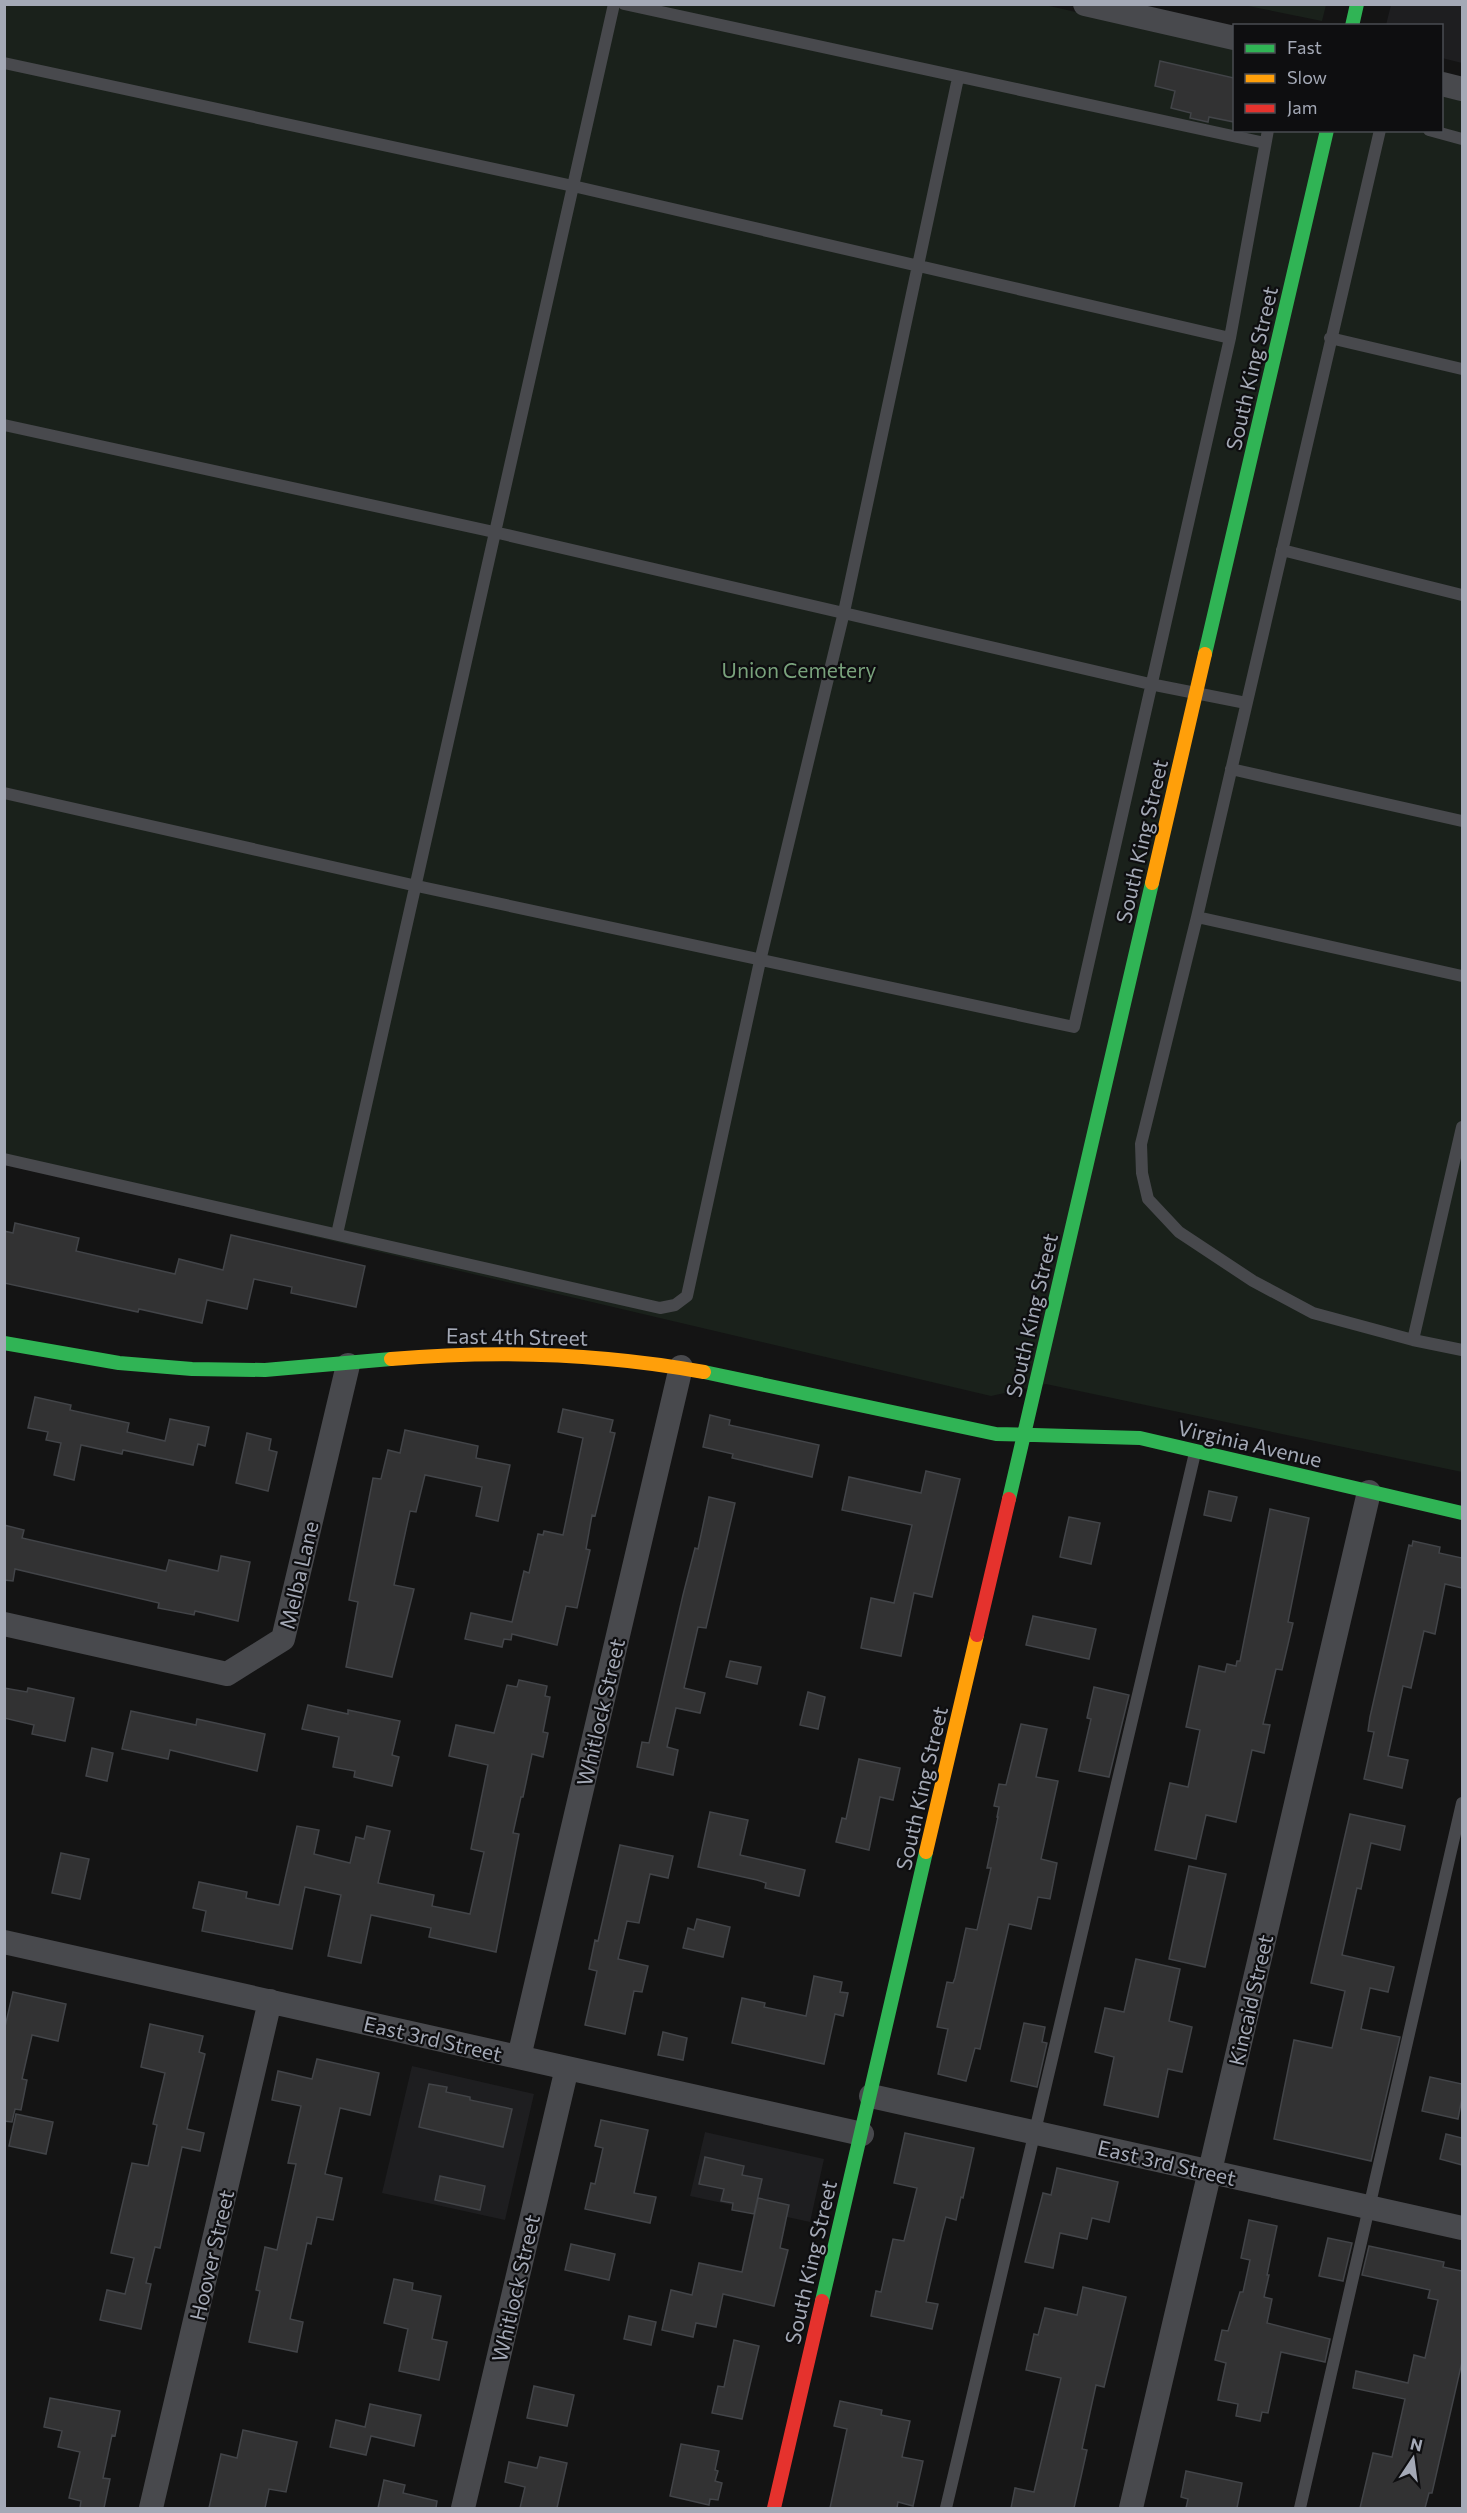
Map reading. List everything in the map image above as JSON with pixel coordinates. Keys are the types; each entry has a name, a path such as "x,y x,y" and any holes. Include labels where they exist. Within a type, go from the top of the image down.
{"street":[{"path":"1085,4 1233,38"},
{"path":"1352,24 1357,4"},
{"path":"1443,84 1462,89"},
{"name":"South King Street","path":"774,2508 1327,132"},
{"name":"East 4th Street","path":"4,1342 119,1363 192,1369 265,1370 348,1365 435,1355 509,1353 582,1356 681,1367 996,1434 1024,1434"},
{"name":"Melba Lane","path":"4,1624 227,1674 283,1639 348,1365"},
{"name":"Whitlock Street","path":"519,2057 681,1367"},
{"name":"Virginia Avenue","path":"1024,1434 1140,1438 1462,1513"},
{"name":"Kincaid Street","path":"1131,2508 1369,1492"},
{"name":"East 3rd Street","path":"4,1942 862,2134"},
{"name":"Hoover Street","path":"151,2508 270,2001"},
{"name":"Whitlock Street","path":"463,2508 567,2068"},
{"name":"East 3rd Street","path":"870,2096 1462,2228"}],"lane":[{"path":"337,1233 614,4"},
{"path":"624,4 958,78 1233,131"},
{"path":"4,63 573,186 1230,338"},
{"path":"4,1159 660,1308 675,1305 687,1296 760,961 844,612 916,266 958,78"},
{"path":"4,793 417,886 1074,1027 1230,338 1266,137 1240,132"},
{"path":"1380,132 1197,917 1141,1144 1142,1173 1148,1199 1179,1232 1263,1286 1313,1313 1413,1340 1462,1350"},
{"path":"1436,132 1462,139"},
{"path":"1330,338 1462,369"},
{"path":"4,425 494,532 1150,684 1246,703"},
{"path":"1282,550 1462,595"},
{"path":"1231,769 1462,821"},
{"path":"1197,917 1462,976"},
{"path":"1413,1340 1462,1127"},
{"path":"946,2508 1196,1451"},
{"path":"1300,2508 1462,1803"}],"shaded area":[{"path":"1391,5 1462,5 1462,63 1443,58 1443,24 1386,24"},
{"path":"412,2066 534,2094 505,2220 382,2193"},
{"path":"705,2132 824,2159 810,2222 690,2196"}],"green space":[{"name":"Union Cemetery","path":"5,5 1045,5 1233,48 1233,132 1443,132 1443,96 1462,101 1462,1472 1046,1384 991,1396 5,1164"},
{"path":"1243,5 1326,5 1322,21"}],"building":[{"path":"1160,61 1233,78 1233,122 1209,117 1208,122 1190,118 1191,113 1171,108 1175,91 1155,86"},
{"path":"15,1223 79,1238 76,1251 175,1274 179,1259 223,1270 231,1235 365,1266 356,1307 291,1293 292,1287 254,1279 247,1309 207,1300 202,1323 139,1309 138,1312 4,1283 4,1231 13,1233"},
{"path":"35,1397 71,1405 70,1410 129,1423 127,1432 165,1441 170,1419 209,1427 205,1446 198,1444 193,1465 123,1450 122,1454 81,1445 74,1480 54,1475 61,1443 46,1440 48,1432 28,1428"},
{"path":"563,1409 613,1420 610,1432 615,1433 595,1516 592,1515 586,1549 590,1550 577,1608 566,1606 557,1645 512,1634 511,1640 504,1639 502,1647 465,1639 471,1613 512,1622 524,1571 529,1573 538,1534 543,1535 544,1531 563,1535 583,1438 558,1432"},
{"path":"710,1415 730,1420 729,1425 819,1445 812,1477 732,1458 733,1454 703,1447"},
{"path":"405,1430 478,1446 476,1458 510,1465 498,1521 476,1516 482,1487 425,1475 416,1512 410,1511 394,1585 414,1589 392,1677 346,1667 358,1602 349,1600 373,1478 381,1479 388,1450 400,1453"},
{"path":"247,1433 271,1439 269,1450 277,1452 268,1491 236,1483"},
{"path":"926,1471 960,1479 932,1597 914,1593 901,1656 861,1648 871,1598 894,1603 912,1525 842,1510 849,1477 921,1493"},
{"path":"1209,1491 1237,1497 1231,1521 1204,1515"},
{"path":"709,1497 735,1503 706,1628 698,1627 684,1688 705,1693 700,1713 676,1708 667,1747 678,1750 673,1775 637,1767 642,1742 649,1743 683,1595 695,1548 698,1549"},
{"path":"1270,1509 1309,1518 1288,1622 1293,1623 1282,1670 1276,1669 1263,1724 1270,1725 1264,1753 1252,1750 1236,1822 1206,1815 1196,1859 1155,1850 1170,1783 1188,1787 1200,1730 1186,1727 1199,1666 1225,1672 1227,1664 1236,1666 1237,1661 1240,1661"},
{"path":"1069,1517 1100,1523 1091,1564 1060,1557"},
{"path":"4,1525 24,1530 22,1538 166,1571 169,1560 218,1571 221,1556 250,1562 238,1621 195,1611 194,1615 158,1608 159,1603 15,1569 13,1581 4,1580"},
{"path":"1413,1541 1440,1547 1439,1553 1462,1558 1462,1588 1445,1584 1435,1634 1424,1631 1411,1688 1403,1686 1388,1756 1408,1760 1402,1788 1364,1779 1374,1732 1368,1731 1370,1717 1409,1545 1412,1546"},
{"path":"1033,1616 1096,1629 1089,1659 1026,1645"},
{"path":"730,1661 761,1667 757,1684 726,1677"},
{"path":"519,1680 547,1686 545,1696 550,1697 543,1732 548,1733 543,1757 532,1754 523,1797 521,1797 513,1833 519,1834 496,1952 429,1937 431,1928 371,1915 361,1963 328,1956 341,1895 305,1887 292,1949 202,1931 206,1911 193,1908 199,1882 247,1892 246,1898 279,1905 297,1826 319,1830 314,1854 350,1863 356,1837 364,1839 367,1826 390,1831 378,1883 434,1895 432,1906 470,1914 484,1852 471,1849 488,1765 449,1756 456,1725 494,1733 507,1685 517,1687"},
{"path":"1094,1687 1129,1695 1109,1777 1079,1771 1091,1719 1087,1718"},
{"path":"4,1688 27,1692 28,1688 74,1698 65,1741 32,1734 34,1725 4,1718"},
{"path":"808,1692 825,1697 818,1729 800,1725"},
{"path":"308,1705 348,1714 348,1710 400,1721 392,1755 399,1757 392,1786 354,1777 355,1771 333,1767 339,1737 302,1729"},
{"path":"131,1711 196,1725 197,1719 265,1734 257,1771 170,1750 168,1759 122,1749"},
{"path":"1021,1724 1047,1729 1036,1777 1058,1781 1041,1859 1057,1863 1050,1899 1038,1897 1031,1929 1009,1924 980,2049 975,2048 966,2081 938,2074 948,2029 937,2027 947,1982 953,1983 955,1978 966,1928 977,1930 991,1868 987,1868 998,1817 999,1807 994,1806 999,1784 1006,1785"},
{"path":"92,1748 113,1753 107,1781 86,1776"},
{"path":"859,1759 900,1768 893,1800 880,1797 869,1850 836,1842 842,1818 846,1819"},
{"path":"710,1812 748,1820 740,1855 805,1870 799,1896 765,1888 766,1883 757,1880 698,1867"},
{"path":"1350,1814 1405,1826 1400,1850 1371,1843 1361,1889 1357,1888 1342,1955 1394,1967 1388,1992 1370,1988 1361,2029 1400,2037 1371,2161 1274,2139 1294,2040 1332,2048 1345,1991 1311,1983"},
{"path":"620,1845 673,1856 668,1878 650,1874 639,1923 627,1921 618,1959 648,1966 642,1992 634,1991 625,2034 585,2025 597,1971 589,1969 595,1940 598,1941"},
{"path":"61,1853 89,1859 80,1899 52,1893"},
{"path":"1189,1866 1226,1874 1205,1967 1169,1959"},
{"path":"697,1919 730,1927 723,1957 683,1948 688,1928 694,1930"},
{"path":"1136,1959 1180,1969 1169,2021 1192,2027 1182,2072 1168,2069 1158,2117 1104,2105 1114,2057 1095,2052 1105,2008 1124,2012"},
{"path":"814,1976 842,1982 840,1992 848,1993 843,2016 835,2014 824,2064 732,2043 742,1998 765,2003 764,2007 806,2016"},
{"path":"13,1992 66,2004 58,2041 32,2035 22,2079 27,2080 21,2110 15,2109 12,2122 4,2121 4,2031"},
{"path":"1024,2023 1045,2027 1042,2042 1047,2043 1037,2087 1011,2081"},
{"path":"150,2024 203,2036 199,2052 205,2054 187,2129 204,2133 200,2151 182,2147 160,2248 155,2247 146,2283 151,2284 141,2329 100,2320 107,2290 125,2294 134,2258 111,2253 132,2163 148,2166 157,2125 153,2124 165,2073 141,2067"},
{"path":"663,2032 687,2038 683,2060 658,2055"},
{"path":"317,2059 379,2073 370,2115 340,2108 325,2174 342,2178 333,2220 317,2217 311,2244 307,2243 290,2319 303,2322 297,2352 249,2342 260,2291 256,2290 265,2247 277,2250 296,2164 288,2163 301,2106 272,2100 278,2071 312,2079"},
{"path":"1430,2077 1462,2084 1458,2119 1422,2111"},
{"path":"429,2084 447,2087 446,2092 470,2097 470,2100 512,2109 503,2147 419,2127"},
{"path":"16,2114 53,2122 46,2154 9,2146"},
{"path":"601,2120 648,2130 634,2193 656,2197 650,2223 585,2209 591,2183 595,2184 603,2148 595,2146"},
{"path":"905,2133 974,2148 956,2220 946,2217 942,2232 926,2302 938,2304 932,2329 871,2316 876,2291 881,2292 893,2239 904,2241 917,2188 894,2183"},
{"path":"1446,2134 1462,2138 1462,2165 1440,2159"},
{"path":"705,2157 744,2166 742,2175 762,2179 754,2214 732,2210 733,2203 721,2201 724,2189 699,2184"},
{"path":"1057,2168 1118,2182 1109,2222 1092,2218 1087,2239 1060,2233 1053,2268 1025,2262 1043,2193 1051,2195"},
{"path":"440,2176 485,2186 480,2210 435,2200"},
{"path":"758,2198 789,2205 780,2248 788,2250 774,2306 723,2294 716,2327 696,2323 693,2337 662,2330 671,2290 692,2295 699,2263 742,2272"},
{"path":"1249,2220 1277,2226 1264,2297 1272,2299 1267,2323 1330,2339 1325,2362 1281,2352 1268,2413 1262,2412 1260,2421 1236,2416 1238,2404 1218,2400 1226,2363 1215,2360 1222,2330 1228,2331 1240,2292 1243,2292 1250,2260 1241,2258"},
{"path":"1328,2238 1352,2243 1343,2281 1319,2276"},
{"path":"571,2244 615,2254 609,2280 565,2270"},
{"path":"1369,2246 1444,2262 1443,2267 1462,2271 1462,2362 1432,2493 1429,2493 1425,2508 1360,2508 1373,2453 1392,2457 1405,2399 1353,2388 1356,2371 1408,2383 1414,2355 1425,2358 1438,2300 1428,2298 1430,2290 1362,2275"},
{"path":"394,2279 413,2283 412,2290 441,2296 432,2339 447,2342 439,2380 399,2371 408,2329 384,2323"},
{"path":"1083,2287 1126,2297 1104,2387 1096,2385 1082,2449 1087,2450 1074,2508 1011,2508 1015,2488 1034,2492 1061,2378 1026,2370 1034,2334 1038,2335 1045,2308 1077,2315"},
{"path":"629,2316 656,2322 651,2345 624,2339"},
{"path":"734,2340 759,2346 742,2419 712,2413 718,2386 724,2387"},
{"path":"534,2386 574,2395 567,2426 527,2418"},
{"path":"50,2398 120,2411 115,2436 112,2435 103,2478 110,2479 104,2508 80,2508 81,2501 69,2498 80,2452 58,2447 62,2431 44,2427"},
{"path":"840,2401 882,2410 881,2415 910,2421 902,2457 923,2461 913,2506 898,2502 897,2508 830,2508 847,2429 834,2426"},
{"path":"370,2404 421,2415 414,2446 371,2436 366,2455 330,2447 336,2420 365,2427"},
{"path":"243,2430 297,2442 286,2492 269,2489 265,2508 209,2508 221,2454 237,2458"},
{"path":"681,2444 719,2451 715,2481 722,2483 718,2500 710,2499 709,2505 670,2496"},
{"path":"540,2457 567,2463 557,2508 520,2508 525,2487 505,2482 509,2462 537,2468"},
{"path":"1186,2471 1242,2483 1237,2508 1186,2508 1188,2499 1181,2497"},
{"path":"384,2480 405,2485 403,2493 437,2501 436,2508 378,2508"}],"traffic: fast":[{"path":"1352,24 1357,4"},
{"path":"1205,654 1327,132"},
{"path":"1009,1499 1152,883"},
{"path":"4,1343 119,1363 192,1369 265,1370 391,1359"},
{"path":"704,1372 996,1434 1140,1438 1462,1513"},
{"path":"822,2301 926,1852"}],"traffic: slow":[{"path":"1152,883 1205,654"},
{"path":"391,1359 430,1356 548,1355 626,1361 704,1372"},
{"path":"926,1852 977,1635"}],"traffic: jam":[{"path":"977,1635 1009,1499"},
{"path":"774,2508 822,2301"}]}
